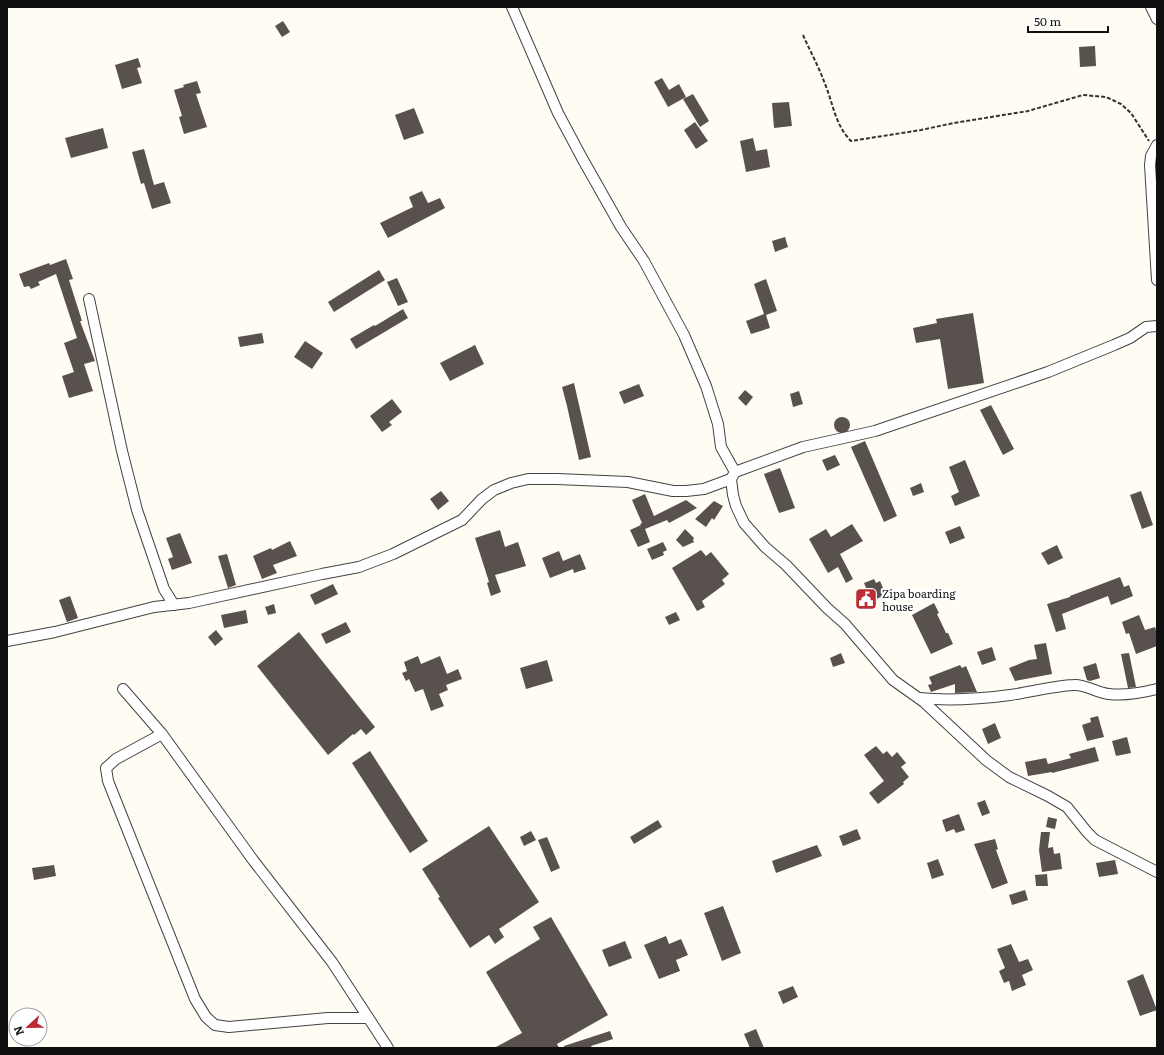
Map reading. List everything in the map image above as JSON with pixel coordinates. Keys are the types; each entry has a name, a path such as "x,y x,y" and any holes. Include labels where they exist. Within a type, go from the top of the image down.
{"street":[{"path":"512,7 558,113 617,220 644,261 684,334 706,386 718,424 722,447 733,476 736,506 744,523 765,547 786,565 827,608 845,624 894,680 919,698 986,760 1009,777 1067,807 1095,840 1157,872"},
{"path":"1151,7 1157,19"},
{"path":"1156,146 1151,156 1150,165 1157,280"},
{"path":"89,299 122,451 137,510 164,589 174,605"},
{"path":"7,641 55,632 154,607 189,603 359,567 393,554 462,520 482,499 494,490 511,483 528,479 620,482 652,486 673,491 704,489 803,447 875,432 1048,372 1120,342 1146,327 1157,326"},
{"path":"919,698 967,700 1012,694 1047,687 1076,685 1108,694 1137,694 1157,689"},
{"path":"123,689 162,734 253,860 332,962 388,1048"},
{"path":"162,734 116,759 106,768 108,781 195,999 206,1017 215,1025 229,1027 328,1018 368,1018"}],"path":[{"path":"803,35 826,85 836,116 844,134 851,141 1028,111 1083,95 1106,97 1121,104 1131,113 1156,146"}],"building":[{"path":"283,21 290,32 282,37 275,26"},
{"path":"1095,46 1096,66 1080,67 1079,47"},
{"path":"138,58 141,67 137,68 142,83 122,89 115,65"},
{"path":"662,78 669,90 679,84 686,97 668,107 654,82"},
{"path":"197,81 201,93 196,94 207,127 184,134 179,117 182,116 174,90 184,87 183,85"},
{"path":"693,94 709,121 700,127 683,99"},
{"path":"789,102 792,126 774,128 772,103"},
{"path":"414,108 424,133 404,140 395,115"},
{"path":"695,122 708,141 696,149 684,130"},
{"path":"103,128 108,148 71,158 65,138"},
{"path":"753,138 756,151 767,149 770,167 746,172 740,141"},
{"path":"144,149 154,185 164,182 171,203 152,209 144,183 141,184 132,152"},
{"path":"422,191 428,203 440,198 445,208 388,238 380,223 413,207 409,197"},
{"path":"785,237 788,247 775,252 772,241"},
{"path":"66,259 73,279 69,280 82,321 80,321 95,361 84,364 93,391 69,398 62,376 74,372 64,343 77,338 56,274 38,282 40,285 31,289 29,286 24,287 19,274 49,263 50,265"},
{"path":"379,270 385,280 334,312 328,302"},
{"path":"397,278 408,302 398,306 387,282"},
{"path":"766,279 777,311 766,315 770,328 751,334 746,321 764,314 754,284"},
{"path":"403,309 408,318 356,349 350,339"},
{"path":"973,313 984,383 948,389 940,339 916,343 913,328 937,323 936,319"},
{"path":"262,333 264,343 240,347 238,337"},
{"path":"305,341 323,353 312,369 294,357"},
{"path":"475,345 484,364 450,381 440,363"},
{"path":"574,383 591,457 579,460 562,387"},
{"path":"639,384 644,396 624,404 619,392"},
{"path":"745,390 753,397 746,406 738,398"},
{"path":"799,391 803,404 793,407 790,394"},
{"path":"392,399 402,412 389,422 392,425 382,432 370,416"},
{"path":"991,405 1014,449 1003,455 980,410"},
{"path":"842,417 848,419 850,425 848,431 842,433 836,431 834,425 836,419"},
{"path":"865,441 897,516 884,522 851,447"},
{"path":"835,455 840,465 827,471 822,460"},
{"path":"965,460 980,496 955,506 951,496 959,492 949,467"},
{"path":"780,468 795,508 779,513 764,474"},
{"path":"921,483 924,492 913,496 910,488"},
{"path":"441,491 449,501 438,510 430,499"},
{"path":"1141,491 1153,525 1142,529 1130,495"},
{"path":"645,494 654,516 686,500 697,508 669,523 667,520 645,529 650,542 638,547 630,530 641,525 640,524 642,523 632,500"},
{"path":"714,501 723,506 714,520 712,518 706,527 695,519"},
{"path":"852,524 863,541 840,554 853,579 846,583 838,567 828,573 809,539 826,529 831,537"},
{"path":"960,526 965,538 950,544 945,532"},
{"path":"685,529 694,538 694,542 683,547 676,540"},
{"path":"500,530 505,547 518,542 526,566 495,575 501,592 491,596 487,583 489,582 475,538"},
{"path":"180,533 192,563 172,570 168,559 173,557 166,538"},
{"path":"290,541 297,556 273,565 277,573 262,579 253,556 271,548 272,550"},
{"path":"663,542 667,550 663,552 664,555 652,560 647,549"},
{"path":"1057,545 1063,558 1048,565 1041,553"},
{"path":"701,550 706,556 711,552 729,574 722,580 725,584 702,601 705,607 697,611 672,568"},
{"path":"559,551 563,561 580,554 586,569 574,573 573,569 550,578 542,558"},
{"path":"227,554 236,585 228,588 218,556"},
{"path":"1120,577 1124,587 1129,585 1133,596 1111,605 1108,596 1062,614 1066,629 1056,632 1047,604 1070,597"},
{"path":"874,579 876,583 880,581 884,590 881,592 883,596 872,601 864,583"},
{"path":"333,584 338,594 315,605 310,595"},
{"path":"70,596 78,618 67,622 59,600"},
{"path":"934,603 939,613 937,614 953,644 931,654 912,615"},
{"path":"274,604 276,613 268,615 265,607"},
{"path":"246,610 248,623 224,628 221,615"},
{"path":"676,612 680,620 669,625 665,617"},
{"path":"1139,615 1145,630 1155,627 1157,633 1157,646 1136,654 1129,633 1126,634 1122,622"},
{"path":"346,622 351,632 326,644 321,634"},
{"path":"216,630 223,639 215,646 208,637"},
{"path":"299,632 375,727 366,735 361,729 328,755 257,666"},
{"path":"1046,643 1052,674 1015,681 1009,668 1029,660 1037,659 1034,645"},
{"path":"992,647 996,660 982,665 977,652"},
{"path":"841,653 845,663 833,667 830,658"},
{"path":"1129,653 1136,687 1128,688 1121,654"},
{"path":"418,656 421,664 440,656 447,674 458,669 462,679 446,685 448,690 439,694 444,706 431,711 423,689 415,692 409,679 406,681 402,673 407,671 404,662"},
{"path":"547,660 553,681 526,689 520,668"},
{"path":"1096,663 1100,678 1090,681 1087,680 1083,667"},
{"path":"960,665 962,668 966,666 977,692 955,693 955,684 931,692 928,685 932,684 929,677"},
{"path":"1098,716 1104,737 1087,741 1082,725 1091,722 1090,718"},
{"path":"995,723 1001,738 988,744 982,729"},
{"path":"1127,737 1131,753 1116,756 1112,741"},
{"path":"876,746 883,754 887,751 892,757 897,752 906,763 901,767 909,777 903,782 904,784 878,804 869,793 884,781 864,755"},
{"path":"1095,747 1099,761 1052,773 1028,776 1025,762 1046,758 1048,764 1071,758 1069,754"},
{"path":"370,751 428,841 410,853 352,763"},
{"path":"985,800 990,813 982,816 977,803"},
{"path":"959,814 965,830 956,833 954,829 946,832 942,820"},
{"path":"1048,817 1057,819 1055,829 1046,827"},
{"path":"658,820 662,827 634,844 630,837"},
{"path":"489,826 539,902 499,929 504,937 495,944 489,935 470,948 438,898 440,897 422,869"},
{"path":"857,829 861,839 843,846 839,836"},
{"path":"531,831 536,840 524,846 520,837"},
{"path":"1041,832 1050,832 1048,848 1053,847 1054,854 1060,853 1062,869 1042,872 1039,850"},
{"path":"547,837 560,868 551,872 538,840"},
{"path":"995,839 998,849 996,850 1008,883 992,889 974,844"},
{"path":"817,845 822,856 776,873 772,861"},
{"path":"938,859 944,875 932,879 927,863"},
{"path":"1115,860 1118,874 1099,877 1096,863"},
{"path":"54,865 56,876 34,880 32,868"},
{"path":"1047,874 1048,886 1036,886 1035,875"},
{"path":"1025,890 1028,900 1012,905 1009,895"},
{"path":"723,906 741,953 722,961 704,913"},
{"path":"551,917 608,1015 557,1044 559,1048 494,1048 522,1033 486,972 540,939 533,927"},
{"path":"666,936 669,944 681,939 688,955 676,960 680,971 659,979 644,945"},
{"path":"625,941 632,958 609,967 602,950"},
{"path":"1011,944 1019,962 1028,959 1033,970 1022,975 1026,985 1012,991 1009,981 1004,983 999,971 1005,968 997,949"},
{"path":"1143,974 1157,1010 1140,1016 1127,981"},
{"path":"793,986 798,997 783,1004 778,992"},
{"path":"756,1029 764,1048 750,1048 744,1034"},
{"path":"610,1031 613,1039 591,1046 592,1048 564,1048 564,1046"}],"place":[{"name":"Zipa boarding house","path":"866,599"}]}
